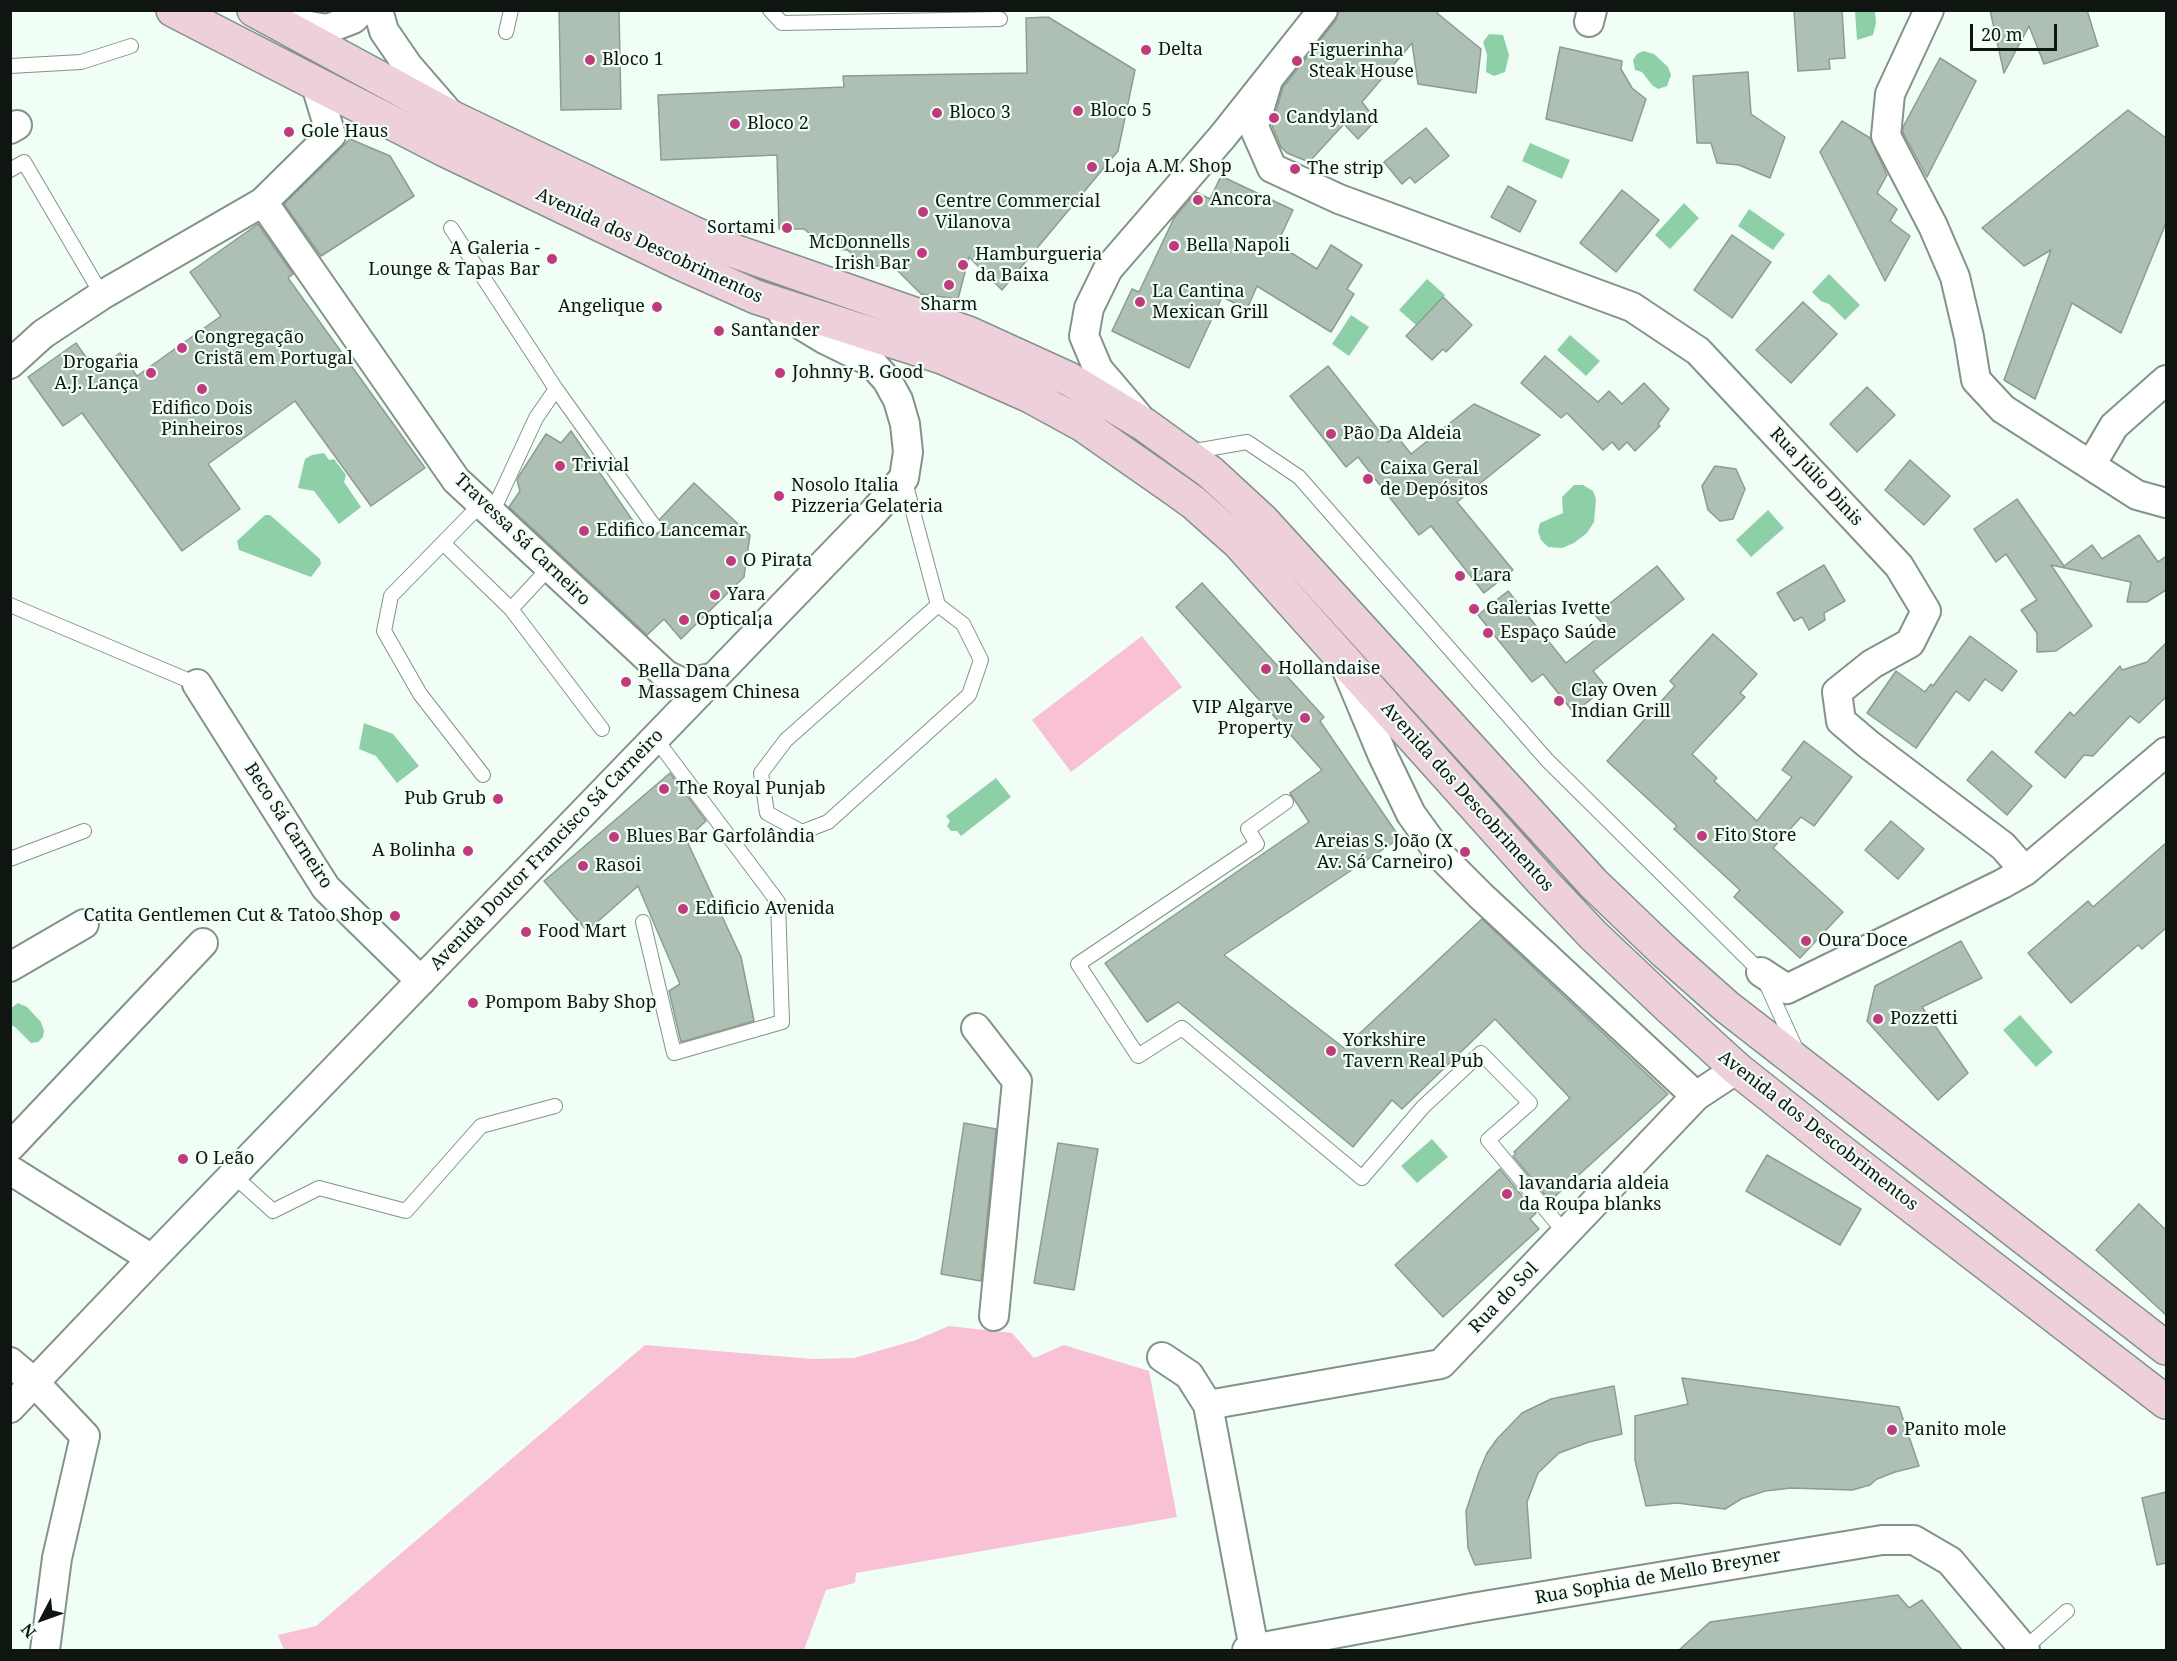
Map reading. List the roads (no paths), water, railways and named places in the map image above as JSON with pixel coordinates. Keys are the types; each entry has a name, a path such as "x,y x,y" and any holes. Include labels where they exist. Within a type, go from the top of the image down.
{"main road":[{"name":"Avenida dos Descobrimentos","path":"173,10 445,150 680,263 756,297 942,357 1030,396 1083,425 1194,502 1239,543 1593,935 1737,1069 2166,1402"},
{"name":"Avenida dos Descobrimentos","path":"263,15 455,119 691,232 735,251 978,337 1069,379 1145,425 1210,472 1262,520 1593,883 1665,952 1727,1007 2166,1348"}],"street":[{"path":"263,15 327,29 353,19 362,10"},
{"path":"378,10 384,31 408,66 455,119"},
{"path":"1145,425 1098,369 1084,336 1089,308 1108,269 1223,136 1323,10"},
{"path":"1929,10 1890,93 1886,135 1933,226 1955,277 1976,380 2003,409 2137,495 2166,503"},
{"name":"Rua Júlio Dinis","path":"1268,80 1254,127 1272,168 1339,199 1632,307 1698,351 1899,566 1926,610 1910,643 1872,664 1837,692 1841,721 2003,846 2025,871"},
{"path":"10,364 43,334 102,295 263,202 331,135 315,82"},
{"name":"Travessa Sá Carneiro","path":"263,202 456,480 666,675 685,684 714,677"},
{"path":"756,297 826,340 872,362 887,380 898,400 905,424 908,452 904,478"},
{"path":"2091,465 2114,426 2166,380"},
{"name":"Avenida Doutor Francisco Sá Carneiro","path":"10,1408 232,1175 871,515 904,478"},
{"path":"1343,660 1383,756 1411,814 1442,858 1696,1096"},
{"name":"Beco Sá Carneiro","path":"197,684 326,888 421,981"},
{"path":"1761,972 1787,989 2002,884 2025,871 2166,752"},
{"path":"10,967 84,924"},
{"path":"10,1147 203,943"},
{"path":"976,1028 1017,1081 994,1316"},
{"name":"Rua do Sol","path":"1208,1405 1441,1364 1696,1096 1737,1069"},
{"path":"10,1170 152,1258"},
{"path":"1162,1357 1189,1375 1208,1405 1250,1650"},
{"path":"10,1362 34,1383 85,1436 57,1558 45,1650"},
{"name":"Rua Sophia de Mello Breyner","path":"1250,1650 1296,1646 1472,1608 1882,1540 1914,1540 1950,1561 2025,1650"}],"lane":[{"path":"506,32 511,10"},
{"path":"770,10 782,23 1000,19"},
{"path":"10,66 81,62 131,46"},
{"path":"10,170 24,162 102,295"},
{"path":"451,228 556,389 654,526"},
{"path":"483,775 420,694 384,631 391,596 443,543 487,508 536,418 556,389"},
{"name":"Avenida dos Descobrimentos","path":"1184,453 1247,442 1299,477 1547,760 1761,972 1803,1065"},
{"path":"904,478 938,605 963,624 981,660 969,695 828,822 802,832 767,813 761,773 786,740 938,605"},
{"path":"443,543 511,609 602,729"},
{"path":"511,609 550,567"},
{"path":"10,605 197,684"},
{"path":"643,922 674,1053 782,1022 778,902 655,738"},
{"path":"1286,802 1248,829 1257,844 1078,964 1138,1056 1182,1028 1362,1178 1423,1107 1481,1053 1530,1103 1488,1140 1565,1233"},
{"path":"10,859 84,831"},
{"path":"232,1175 273,1211 319,1188 406,1211 481,1126 555,1106"},
{"path":"2025,1650 2067,1611"}],"place":[{"name":"Delta","path":"1146,50"},
{"name":"Bloco 1","path":"590,60"},
{"name":"Figuerinha Steak House","path":"1297,61"},
{"name":"Bloco 5","path":"1078,111"},
{"name":"Bloco 3","path":"937,113"},
{"name":"Candyland","path":"1274,118"},
{"name":"Bloco 2","path":"735,124"},
{"name":"Gole Haus","path":"289,132"},
{"name":"Loja A.M. Shop","path":"1092,167"},
{"name":"The strip","path":"1295,169"},
{"name":"Ancora","path":"1198,200"},
{"name":"Centre Commercial Vilanova","path":"923,212"},
{"name":"Sortami","path":"787,228"},
{"name":"Bella Napoli","path":"1174,246"},
{"name":"McDonnells Irish Bar","path":"922,253"},
{"name":"A Galeria - Lounge & Tapas Bar","path":"552,259"},
{"name":"Hamburgueria da Baixa","path":"963,265"},
{"name":"Sharm","path":"949,285"},
{"name":"La Cantina Mexican Grill","path":"1140,302"},
{"name":"Angelique","path":"657,307"},
{"name":"Santander","path":"719,331"},
{"name":"Congregação Cristã em Portugal","path":"182,348"},
{"name":"Drogaria A.J. Lança","path":"151,373"},
{"name":"Johnny B. Good","path":"780,373"},
{"name":"Edifico Dois Pinheiros","path":"202,389"},
{"name":"Pão Da Aldeia","path":"1331,434"},
{"name":"Trivial","path":"560,466"},
{"name":"Caixa Geral de Depósitos","path":"1368,479"},
{"name":"Nosolo Italia Pizzeria Gelateria","path":"779,496"},
{"name":"Edifico Lancemar","path":"584,531"},
{"name":"O Pirata","path":"731,561"},
{"name":"Lara","path":"1460,576"},
{"name":"Yara","path":"715,595"},
{"name":"Galerias Ivette","path":"1474,609"},
{"name":"Optical¡a","path":"684,620"},
{"name":"Espaço Saúde","path":"1488,633"},
{"name":"Hollandaise","path":"1266,669"},
{"name":"Bella Dana Massagem Chinesa","path":"626,682"},
{"name":"Clay Oven Indian Grill","path":"1559,701"},
{"name":"VIP Algarve Property","path":"1305,718"},
{"name":"The Royal Punjab","path":"664,789"},
{"name":"Pub Grub","path":"498,799"},
{"name":"Fito Store","path":"1702,836"},
{"name":"Blues Bar Garfolândia","path":"614,837"},
{"name":"A Bolinha","path":"468,851"},
{"name":"Areias S. João (X Av. Sá Carneiro)","path":"1465,852"},
{"name":"Rasoi","path":"583,866"},
{"name":"Edificio Avenida","path":"683,909"},
{"name":"Catita Gentlemen Cut & Tatoo Shop","path":"395,916"},
{"name":"Food Mart","path":"526,932"},
{"name":"Oura Doce","path":"1806,941"},
{"name":"Pompom Baby Shop","path":"473,1003"},
{"name":"Pozzetti","path":"1878,1019"},
{"name":"Yorkshire Tavern Real Pub","path":"1331,1051"},
{"name":"O Leão","path":"183,1159"},
{"name":"lavandaria aldeia da Roupa blanks","path":"1507,1194"},
{"name":"Panito mole","path":"1892,1430"}]}
